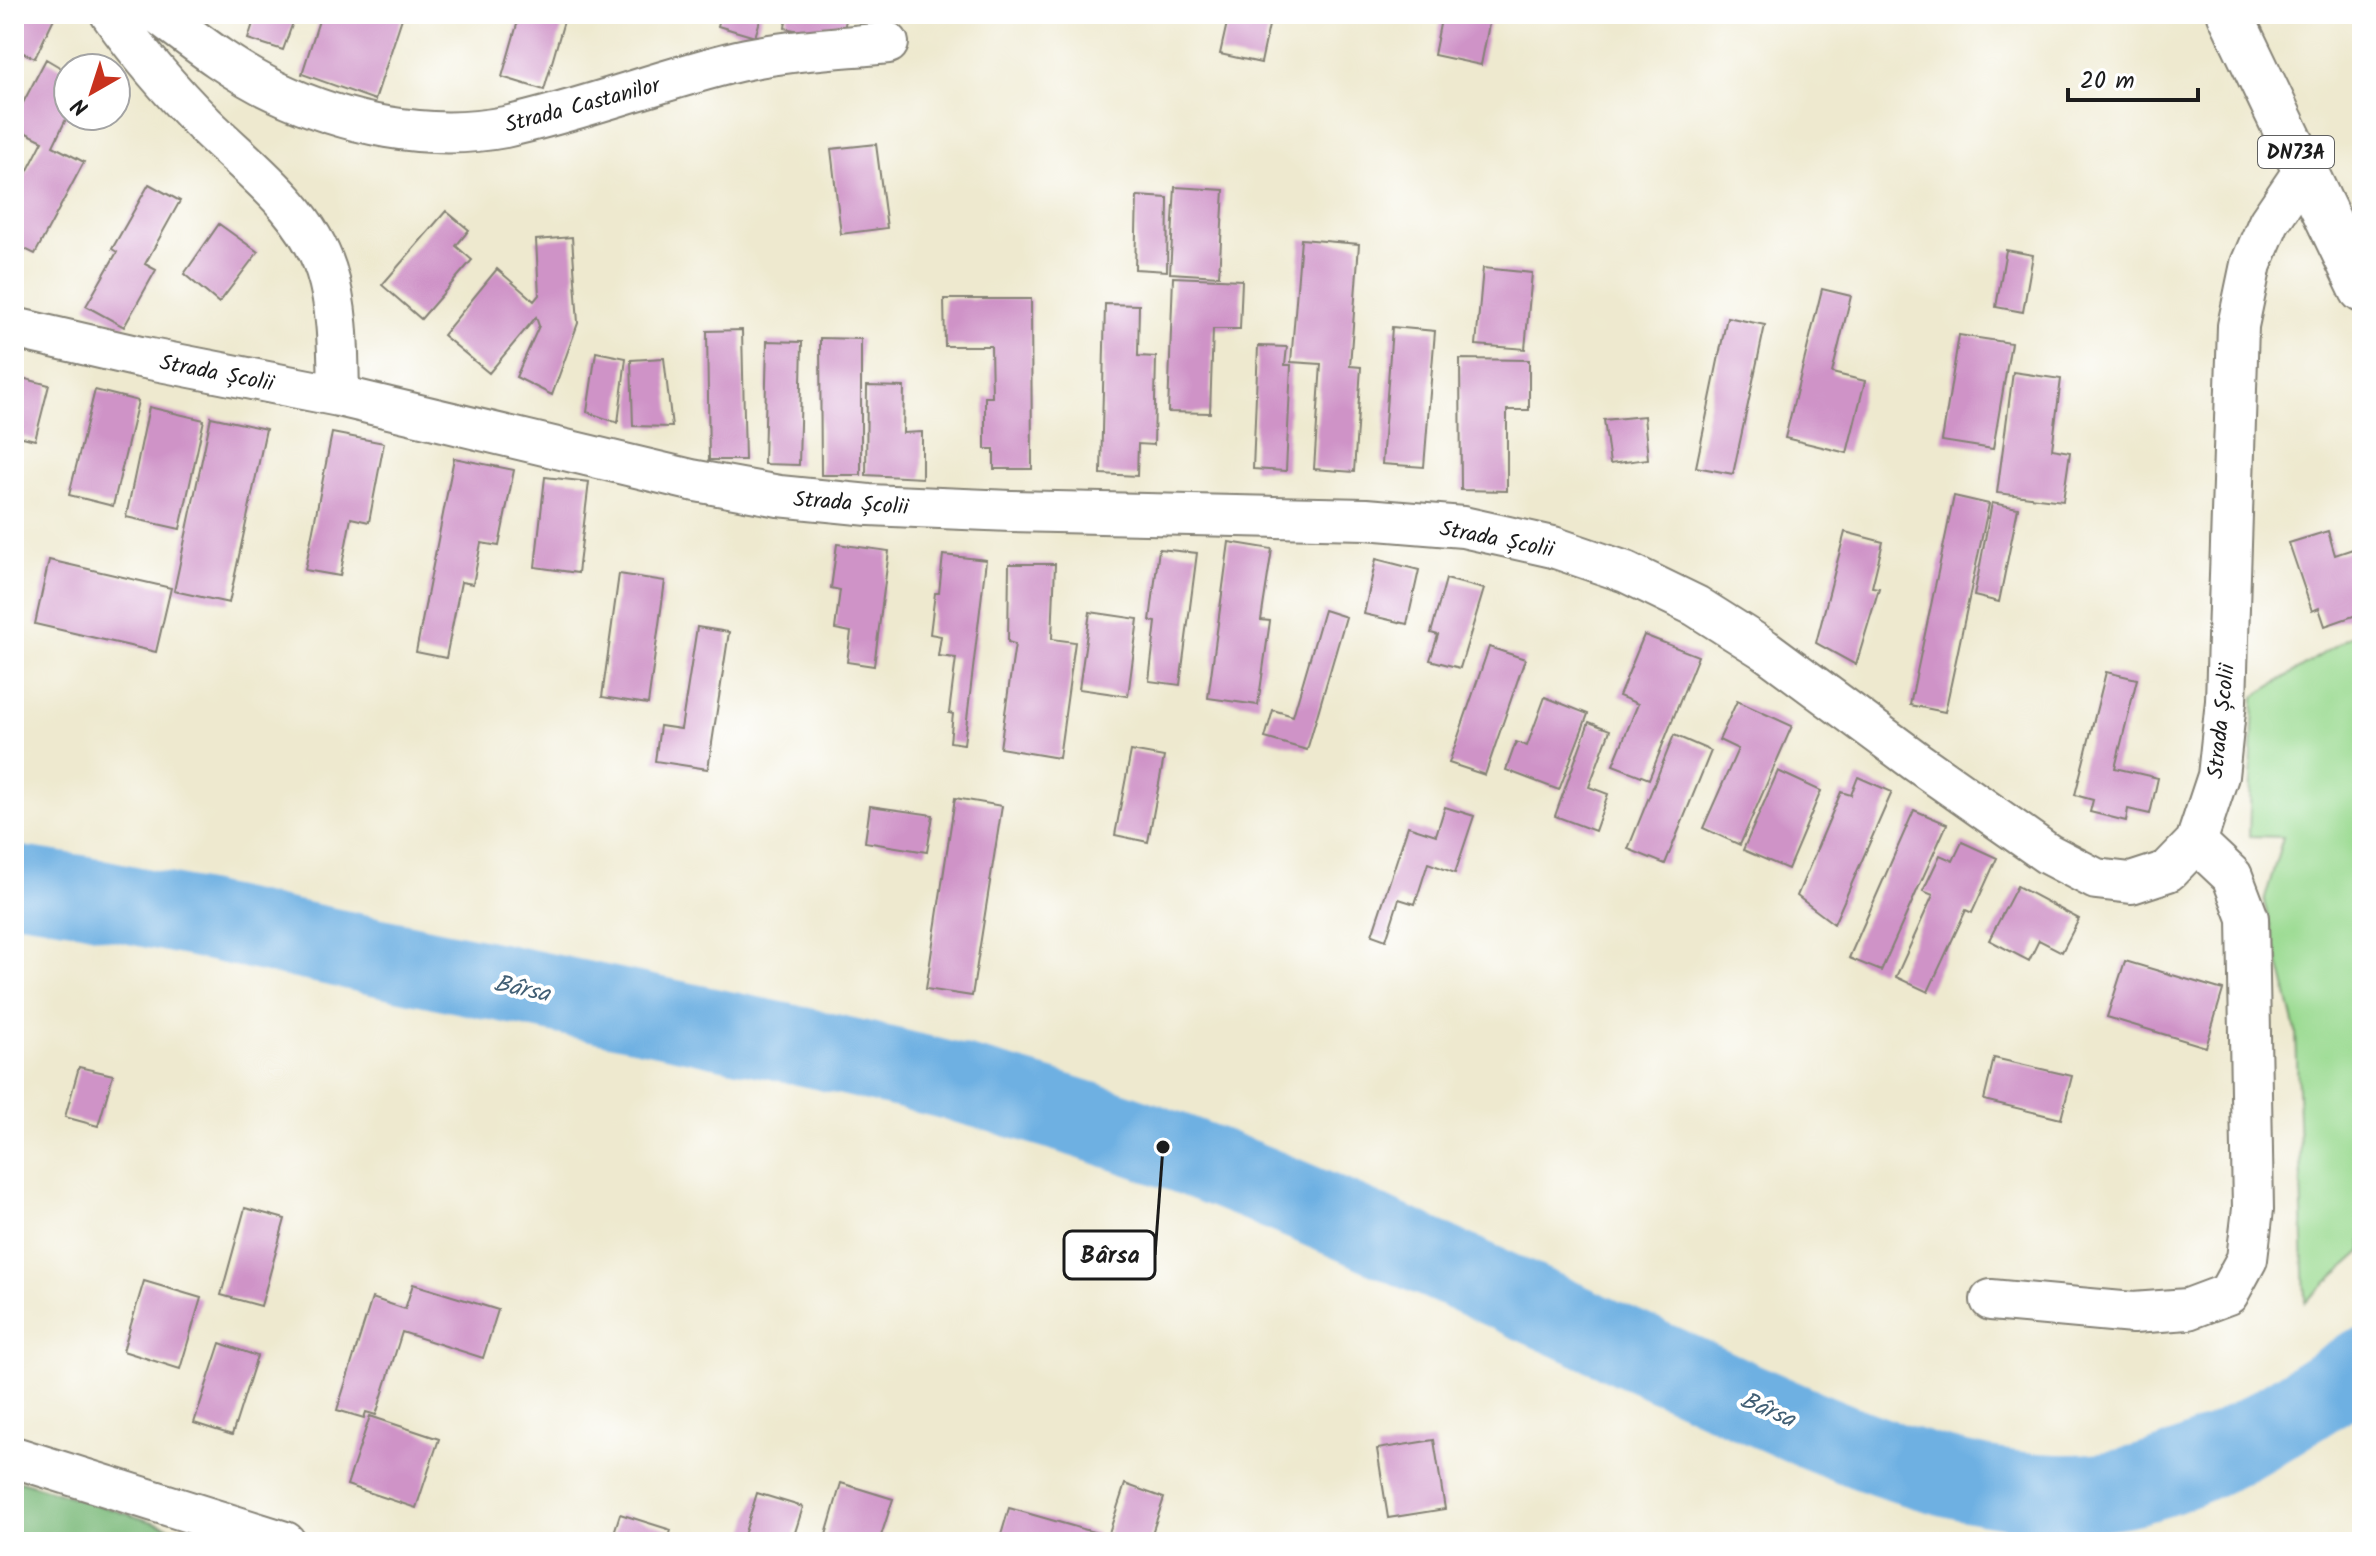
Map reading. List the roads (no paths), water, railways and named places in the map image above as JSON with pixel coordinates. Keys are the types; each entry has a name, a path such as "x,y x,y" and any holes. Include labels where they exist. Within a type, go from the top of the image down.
{"main road":[{"name":"DN73A","path":"2230,14 2362,290"}],"street":[{"path":"111,14 163,80 278,195 308,231 325,267 335,308 339,396"},
{"name":"Strada Castanilor","path":"159,14 212,54 275,90 372,125 441,132 502,127 740,61 791,52 888,43"},
{"name":"Strada Școlii","path":"14,328 140,357 339,396 691,480 779,496 869,505 1011,511 1366,519 1463,527 1553,547 1626,572 1696,606 1764,649 2048,854 2096,879 2131,883 2168,871 2196,842 2218,776 2226,701 2238,326 2251,264 2269,222 2305,169"},
{"path":"1991,1300 2133,1313 2188,1309 2228,1294 2247,1259 2253,1209 2248,918 2232,876 2196,842"},
{"path":"14,1457 285,1542"}],"waterway":[{"name":"Bârsa","path":"14,884 80,894 788,1043 938,1078 1059,1112 1251,1181 1826,1436 1881,1457 1993,1487 2049,1493 2104,1491 2174,1474 2271,1425 2362,1367"}],"place":[{"name":"Bârsa","path":"1163,1147"}]}
